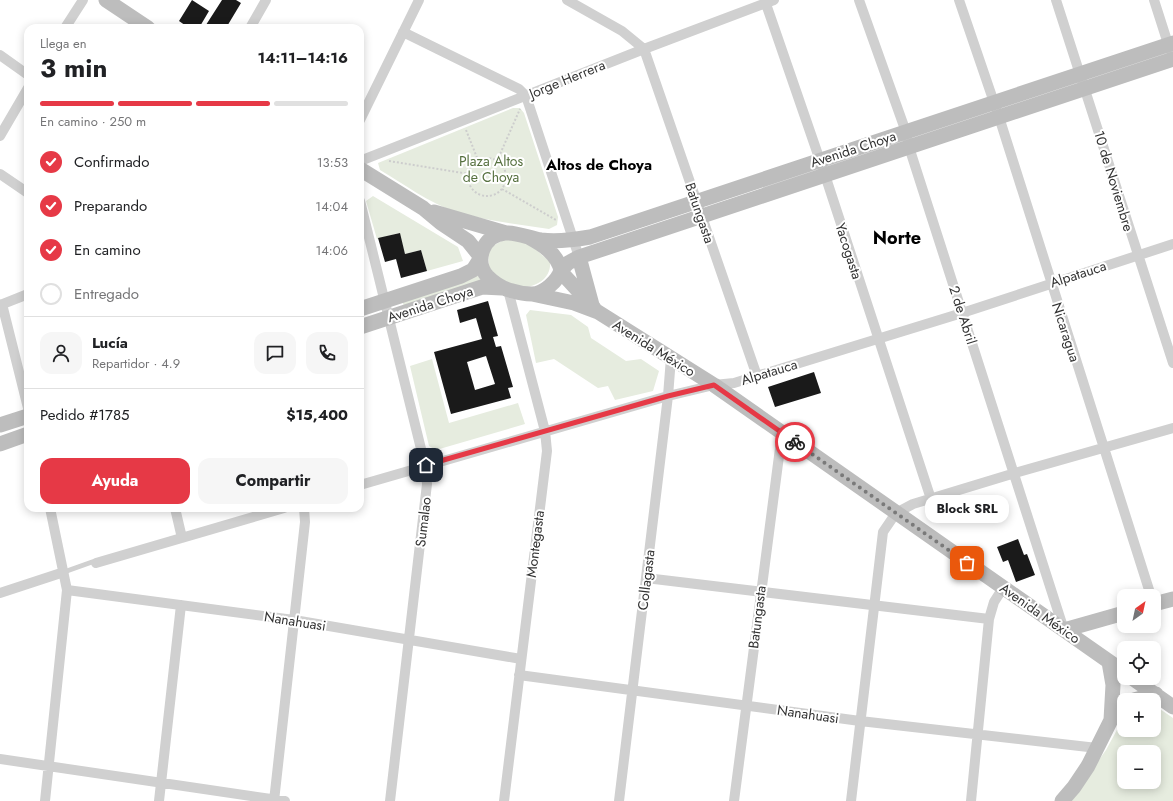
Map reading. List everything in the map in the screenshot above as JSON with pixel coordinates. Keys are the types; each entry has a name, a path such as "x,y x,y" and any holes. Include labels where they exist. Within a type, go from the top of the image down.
{"main road":[{"path":"106,0 142,24"},
{"name":"Avenida Choya","path":"530,238 548,241 571,234 590,237 1170,44"},
{"name":"Avenida Choya","path":"561,271 568,263 579,257 1173,59"},
{"path":"364,164 441,223 468,241 480,258 485,273 505,289 532,294 545,289 555,280 561,271 557,260 550,252 530,238 459,220 423,208"},
{"path":"480,258 482,250 490,240 497,235 506,233"},
{"path":"579,257 595,309"},
{"name":"Avenida Choya","path":"364,308 461,276 472,270 480,258"},
{"name":"Avenida México","path":"561,271 595,309 714,385 1117,667"},
{"name":"Avenida Choya","path":"364,326 482,287 505,289"},
{"name":"Avenida México","path":"532,294 595,309"},
{"path":"0,425 24,417"},
{"path":"0,444 24,435"},
{"path":"1161,602 1173,599"},
{"path":"1064,630 1117,615"},
{"path":"1109,662 1113,685 1111,720"},
{"path":"1142,685 1154,693"},
{"path":"1161,698 1173,706"},
{"path":"1062,801 1074,787 1097,748 1111,720 1117,714"}],"street":[{"path":"68,24 83,0"},
{"path":"252,24 266,0"},
{"path":"364,112 419,0"},
{"path":"567,0 622,31 644,49"},
{"name":"2 de Abril","path":"859,0 906,132 909,147 1015,473 1064,630"},
{"name":"Nicaragua","path":"959,0 999,117 1050,283 1149,589"},
{"name":"10 de Noviembre","path":"1056,0 1173,363"},
{"path":"1154,0 1170,44 1173,59"},
{"name":"Jorge Herrera","path":"364,163 463,120 644,49 770,2"},
{"name":"Yacogasta","path":"770,2 931,499"},
{"path":"403,32 519,89 526,96 579,257"},
{"name":"Batungasta","path":"644,49 757,376"},
{"path":"0,55 24,71"},
{"path":"0,136 24,95"},
{"path":"0,174 24,189"},
{"name":"Sumalao","path":"364,218 426,465 427,484 390,801"},
{"name":"Alpatauca","path":"364,484 668,396 714,385 734,383 962,313 1173,244"},
{"name":"Montegasta","path":"504,801 547,451 545,431 505,289"},
{"path":"24,296 1,305 24,393"},
{"name":"Collagasta","path":"619,801 668,396 671,358"},
{"path":"851,801 883,532 896,512 931,499 1015,473 1173,428"},
{"name":"Batungasta","path":"734,801 760,592 782,433"},
{"path":"45,801 67,590 51,512"},
{"path":"176,512 182,538"},
{"path":"96,563 270,512"},
{"path":"274,800 305,522 304,512"},
{"path":"0,593 64,572"},
{"path":"646,578 990,619"},
{"path":"971,801 990,619 994,602 1003,588"},
{"name":"Nanahuasi","path":"67,590 294,620 521,659"},
{"path":"159,801 180,605"},
{"name":"Nanahuasi","path":"520,675 860,721 1097,748"},
{"path":"0,759 285,801"}],"lane":[{"path":"64,572 92,562 96,563"}],"path":[{"path":"497,160 526,96"},
{"path":"463,120 478,160"},
{"path":"491,158 497,160 505,170 505,183 502,189 491,195 479,194 471,186 469,174 474,164 478,160 491,158"},
{"path":"364,163 469,174"},
{"path":"502,189 571,234"}],"green space":[{"name":"Plaza Altos de Choya","path":"513,108 520,108 524,113 558,217 557,225 549,229 490,220 456,212 426,198 380,170 378,163"},
{"path":"373,196 458,247 463,261 427,271 421,250 405,254 399,233 377,239 366,201"},
{"path":"505,239 525,240 550,262 549,270 541,281 528,287 513,286 506,283 489,269 488,249"},
{"path":"477,275 483,282 404,306 402,301"},
{"path":"530,310 571,315 588,327 591,338 626,361 641,359 659,371 653,391 615,400 608,386 598,388 554,359 536,363 526,315"},
{"path":"432,359 449,423 518,403 525,424 436,450 429,446 410,366"},
{"path":"1161,710 1173,718 1173,801 1070,801 1106,750 1117,730 1117,737 1161,737"}],"building":[{"path":"192,0 209,11 201,24 183,24 179,21"},
{"path":"222,0 236,0 241,3 228,24 207,24"},
{"path":"400,233 405,254 421,250 427,271 401,278 396,259 385,262 378,238"},
{"path":"488,301 498,336 493,337 496,347 501,346 513,387 508,388 511,398 451,414 434,352 482,339 476,318 460,323 457,310","holes":["486,356 495,384 475,390 467,362"]},
{"path":"814,372 821,393 775,407 768,387"},
{"path":"1018,539 1024,555 1027,554 1035,575 1016,582 1008,560 1003,562 997,547"}],"way so far":[{"path":"795,442 967,563"}],"place":[{"name":"Block SRL","path":"967,563"}],"district":[{"name":"Altos de Choya","path":"599,165"},
{"name":"Norte","path":"897,238"}],"route":[{"path":"426,465 668,396 714,385 795,442"}]}
